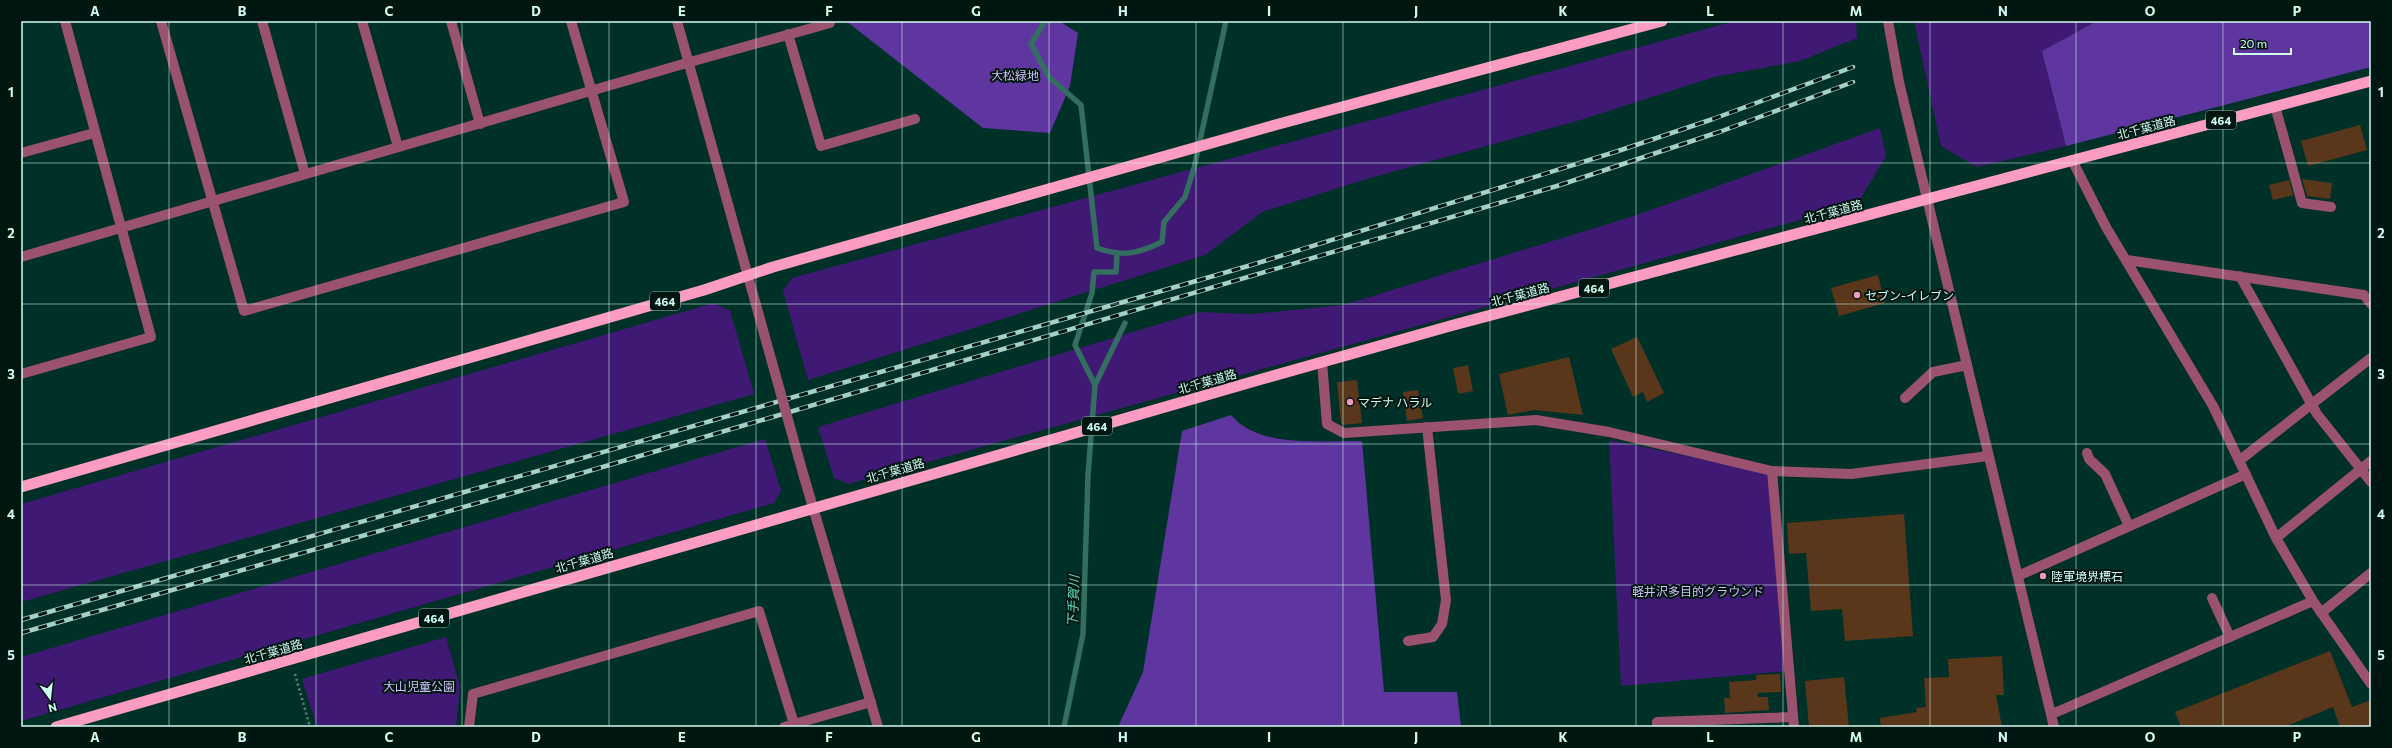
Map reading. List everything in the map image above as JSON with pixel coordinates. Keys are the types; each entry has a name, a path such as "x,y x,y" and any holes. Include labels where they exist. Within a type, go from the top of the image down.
{"highway":[{"name":"464","path":"21,486 748,275 1275,125 1662,21"},
{"name":"北千葉道路","path":"56,727 813,508 932,472 1322,362 2371,81"}],"street":[{"path":"21,374 151,337 94,134 65,21"},
{"path":"161,21 214,200 244,311 624,202 593,91 571,21"},
{"path":"262,21 305,174"},
{"path":"362,21 398,147"},
{"path":"451,21 480,124"},
{"path":"677,21 690,62 804,477 878,727"},
{"path":"1888,21 1899,82 2054,727"},
{"path":"21,257 690,62 830,23"},
{"path":"788,34 821,146 915,119"},
{"path":"2275,106 2302,203 2331,207"},
{"path":"21,153 94,134"},
{"path":"2072,160 2106,227 2213,406 2276,538 2313,601 2370,682"},
{"path":"2127,260 2364,295 2371,304"},
{"path":"2240,276 2312,405 2371,482"},
{"path":"2240,460 2371,358"},
{"path":"1322,362 1327,424 1344,433 1536,420 1609,432 1772,471 1851,474 1988,456"},
{"path":"1905,398 1933,372 1967,365"},
{"path":"1408,641 1433,637 1442,624 1446,600 1427,427"},
{"path":"2087,453 2089,459 2105,474 2129,526"},
{"path":"2276,538 2371,461"},
{"path":"1657,727 1657,722 1794,722 1772,471"},
{"path":"2018,576 2246,474"},
{"path":"2321,613 2371,574"},
{"path":"2212,598 2230,637"},
{"path":"2052,714 2313,601"},
{"path":"469,727 473,694 759,611 791,726 871,702"}],"path":[{"path":"295,674 310,727"}],"green space":[{"name":"大松緑地","path":"846,21 1059,21 1078,33 1070,86 1050,133 983,128"},
{"path":"1735,21 1856,21 1857,38 1800,61 1714,77 1577,121 1366,179 1262,212 1205,255 808,380 783,291 792,278"},
{"path":"1914,21 2097,21 2042,51 2066,146 1977,167 1941,146"},
{"path":"2097,21 2371,21 2371,67 2066,146 2042,51"},
{"path":"1880,128 1886,156 1857,204 848,484 834,478 818,427 1199,312 1251,314 1343,305 1631,217"},
{"path":"714,303 730,311 754,394 21,602 21,504"},
{"path":"1231,415 1243,426 1274,438 1310,441 1362,441 1384,692 1457,692 1461,727 1118,727 1143,672 1182,431"},
{"path":"765,439 781,491 774,503 21,721 21,657"},
{"name":"軽井沢多目的グラウンド","path":"1609,440 1765,472 1771,481 1785,671 1621,686"},
{"name":"大山児童公園","path":"446,637 460,687 456,727 317,727 302,679"}],"building":[{"path":"2360,125 2367,150 2308,166 2301,141"},
{"path":"2302,179 2332,183 2330,199 2307,196"},
{"path":"2289,180 2293,195 2273,200 2269,185"},
{"path":"1878,275 1885,303 1839,316 1831,288"},
{"path":"1637,337 1664,393 1647,402 1643,392 1633,397 1611,349"},
{"path":"1569,357 1583,415 1534,410 1508,415 1499,374"},
{"path":"1468,365 1473,391 1458,394 1453,368"},
{"path":"1357,380 1362,423 1343,425 1341,424 1337,382"},
{"path":"1418,390 1423,418 1407,421 1403,392"},
{"path":"1904,514 1913,636 1845,641 1842,609 1811,611 1806,553 1789,554 1787,523"},
{"path":"2330,651 2352,707 2371,700 2371,727 2340,727 2333,707 2284,727 2181,727 2175,712"},
{"path":"2002,656 2004,695 1996,695 2002,727 1881,727 1880,718 1917,712 1916,708 1926,707 1924,678 1949,677 1948,659"},
{"path":"1780,674 1781,692 1757,693 1756,675"},
{"path":"1844,677 1849,727 1809,727 1805,681"},
{"path":"1757,680 1758,697 1768,697 1769,710 1725,713 1724,698 1730,698 1729,682"}],"waterway":[{"path":"1045,21 1031,44 1049,77 1081,105 1097,248 1115,253 1137,252 1162,242 1164,222 1185,197 1194,168 1226,21"},
{"path":"1095,385 1075,345 1092,293 1094,272 1116,272 1117,255"},
{"name":"下手賀川","path":"1064,727 1083,634 1088,475 1095,385 1125,323"}],"railway":[{"path":"21,620 1248,266 1615,152 1713,119 1853,67"},
{"path":"21,633 555,481 1557,186 1722,131 1853,82"}],"place":[{"name":"セブン-イレブン","path":"1857,295"},
{"name":"マデナ ハラル","path":"1350,402"},
{"name":"陸軍境界標石","path":"2043,576"}]}
